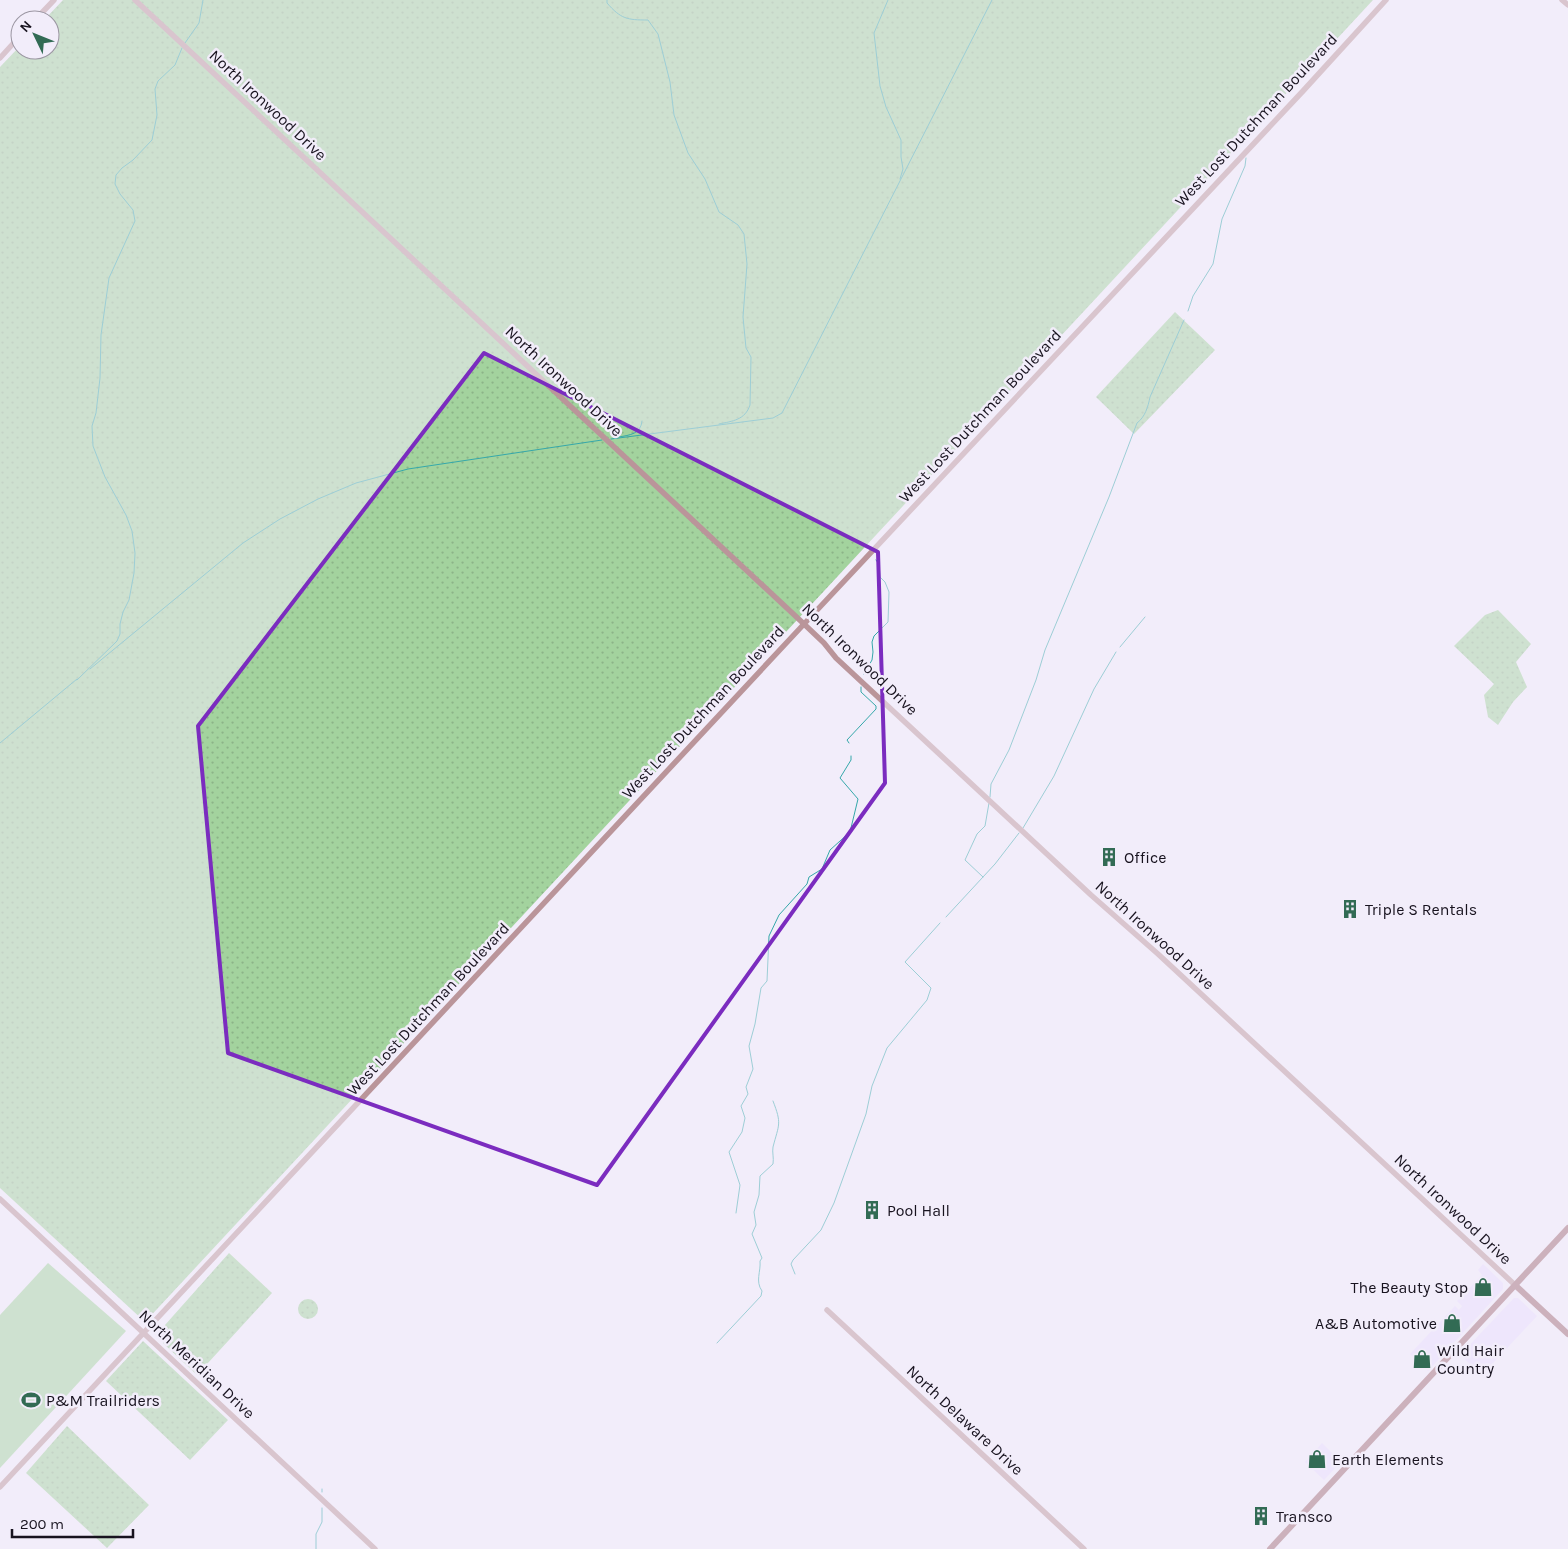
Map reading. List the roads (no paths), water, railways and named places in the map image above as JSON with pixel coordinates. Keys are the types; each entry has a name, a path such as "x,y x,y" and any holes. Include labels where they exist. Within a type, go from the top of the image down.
{"main road":[{"path":"1270,1549 1568,1228"},
{"name":"North Ironwood Drive","path":"1515,1285 1568,1334"}],"street":[{"path":"44,10 54,0"},
{"name":"North Ironwood Drive","path":"135,0 804,624 824,643 836,658 1515,1285"},
{"name":"West Lost Dutchman Boulevard","path":"0,1487 1386,0"},
{"path":"1562,0 1568,5"},
{"path":"0,58 10,47"},
{"name":"North Meridian Drive","path":"0,1199 375,1549"},
{"name":"North Delaware Drive","path":"827,1310 1084,1549"}],"waterway":[{"path":"185,43 199,23 203,0"},
{"path":"607,0 607,3 625,18 648,20 658,34 670,82 674,115 688,153 705,179 719,212 738,225 744,234 747,264 743,317 746,348 751,357 750,405 742,417 719,424"},
{"path":"888,0 874,33 880,86 886,107 901,140 903,169 900,179"},
{"path":"611,439 773,418 782,413 992,0"},
{"path":"77,680 117,641 120,634 123,612 129,600 134,573 135,553 132,531 126,515 105,477 93,446 92,426 96,413 100,378 101,335 109,278 135,221 133,210 120,194 115,184 116,175 152,140 157,115 155,89 158,81 175,65 182,48"},
{"path":"1188,311 1193,296 1213,264 1222,219 1245,166 1246,158"},
{"path":"990,797 991,784 1009,750 1036,680 1045,650 1109,497 1137,423 1146,412 1150,397 1184,320"},
{"path":"619,437 640,429 642,421"},
{"path":"90,669 243,543 280,519 318,499 356,483 408,469 602,440"},
{"path":"864,674 872,660 874,636 888,622 889,592 885,582 880,577 879,564 876,560"},
{"path":"1120,647 1145,617"},
{"path":"1023,828 1054,776 1094,689 1116,652"},
{"path":"0,743 77,679"},
{"path":"849,743 847,740 876,709 876,706 861,692 861,687"},
{"path":"736,1213 740,1185 729,1152 742,1132 745,1118 741,1106 748,1094 746,1087 753,1069 749,1046 761,988 767,981 769,936 779,915 807,884 809,877 822,869 830,850 850,832 858,799 840,778 851,760 851,756"},
{"path":"983,877 965,860 977,834 985,826 989,803"},
{"path":"946,917 995,864 1019,833"},
{"path":"795,1274 791,1264 793,1260 821,1230 834,1203 866,1114 872,1086 887,1048 927,1000 931,988 905,962 940,923"},
{"path":"717,1343 761,1296 762,1291 759,1280 760,1261 762,1258 752,1234 756,1225 754,1212 759,1195 760,1176 773,1164 773,1147 779,1124 773,1101"},
{"path":"316,1549 316,1534 322,1522 322,1508"}],"place":[{"name":"Office","path":"1109,857"},
{"name":"Triple S Rentals","path":"1350,909"},
{"name":"Pool Hall","path":"872,1210"},
{"name":"The Beauty Stop","path":"1483,1287"},
{"name":"A&B Automotive","path":"1452,1323"},
{"name":"Wild Hair Country","path":"1422,1359"},
{"name":"P&M Trailriders","path":"31,1400"},
{"name":"Earth Elements","path":"1317,1459"},
{"name":"Transco","path":"1261,1516"}]}
